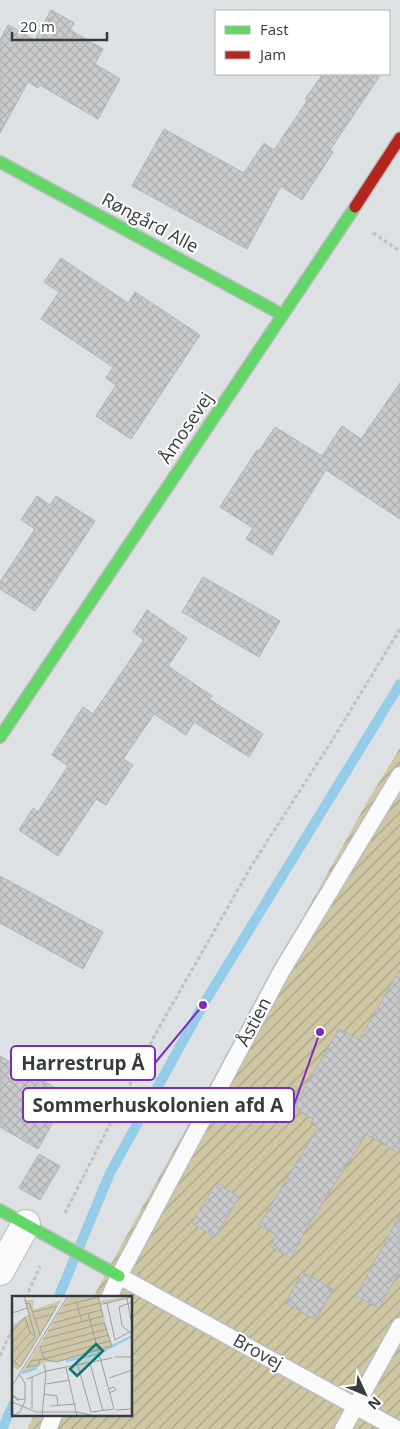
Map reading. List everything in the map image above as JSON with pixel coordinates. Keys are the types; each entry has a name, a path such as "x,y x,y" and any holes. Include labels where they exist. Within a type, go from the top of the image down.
{"street":[{"name":"Åmosevej","path":"4,721 283,315 400,138"},
{"name":"Røngård Alle","path":"0,162 283,315"},
{"path":"0,1210 114,1273"},
{"path":"0,1270 26,1224"}],"lane":[{"name":"Åstien","path":"109,1296 114,1273 281,972 400,775"},
{"name":"Brovej","path":"114,1273 397,1429"},
{"path":"343,1429 400,1326"},
{"path":"48,1429 54,1416"}],"path":[{"path":"27,1296 52,1239 157,1031 252,865 333,739 400,629"},
{"path":"0,1356 12,1329"}],"shaded area":[{"path":"400,748 400,1429 27,1429 34,1416 132,1416 132,1296 94,1296 367,802"}],"building":[{"path":"51,10 74,23 70,30 103,49 95,64 120,79 98,119 40,85 38,88 28,82 0,133 0,40 8,25 35,40"},
{"path":"322,75 380,75 330,150 333,152 302,200 281,186 247,249 132,186 164,129 244,173 264,143 274,150 307,101 305,99"},
{"path":"61,258 128,303 135,292 200,335 131,439 96,416 116,385 106,378 113,367 41,319 59,292 44,282"},
{"path":"400,383 400,519 326,470 272,555 246,539 253,528 220,507 257,450 259,451 275,427 322,456 342,426 361,439"},
{"path":"37,496 50,505 56,496 95,521 35,611 0,589 0,582 35,529 21,520"},
{"path":"203,577 280,621 259,657 182,612"},
{"path":"147,610 187,638 168,666 212,696 209,699 263,734 249,757 194,722 186,735 154,714 123,759 133,765 106,805 96,799 58,856 19,830 33,808 38,812 68,766 52,755 83,707 93,714 144,640 133,632"},
{"path":"0,876 103,932 83,969 0,923"},
{"path":"400,969 400,1154 366,1134 311,1220 291,1258 270,1246 276,1235 259,1225 318,1127 311,1123 313,1119 293,1108 339,1029 359,1040"},
{"path":"0,1056 68,1095 38,1149 0,1127"},
{"path":"39,1154 60,1166 40,1200 19,1188"},
{"path":"216,1183 239,1197 215,1237 192,1223"},
{"path":"400,1214 400,1270 379,1308 356,1296"},
{"path":"302,1272 333,1289 316,1320 286,1303"}],"waterway":[{"path":"59,1296 110,1173 203,1005 400,684"},
{"path":"2,1429 12,1407"}],"traffic: fast":[{"path":"0,162 283,315"},
{"path":"0,737 355,207"},
{"path":"0,1210 119,1276"}],"traffic: jam":[{"path":"355,207 400,138"}],"place":[{"name":"Harrestrup Å","path":"203,1005"},
{"name":"Sommerhuskolonien afd A","path":"320,1032"}]}
